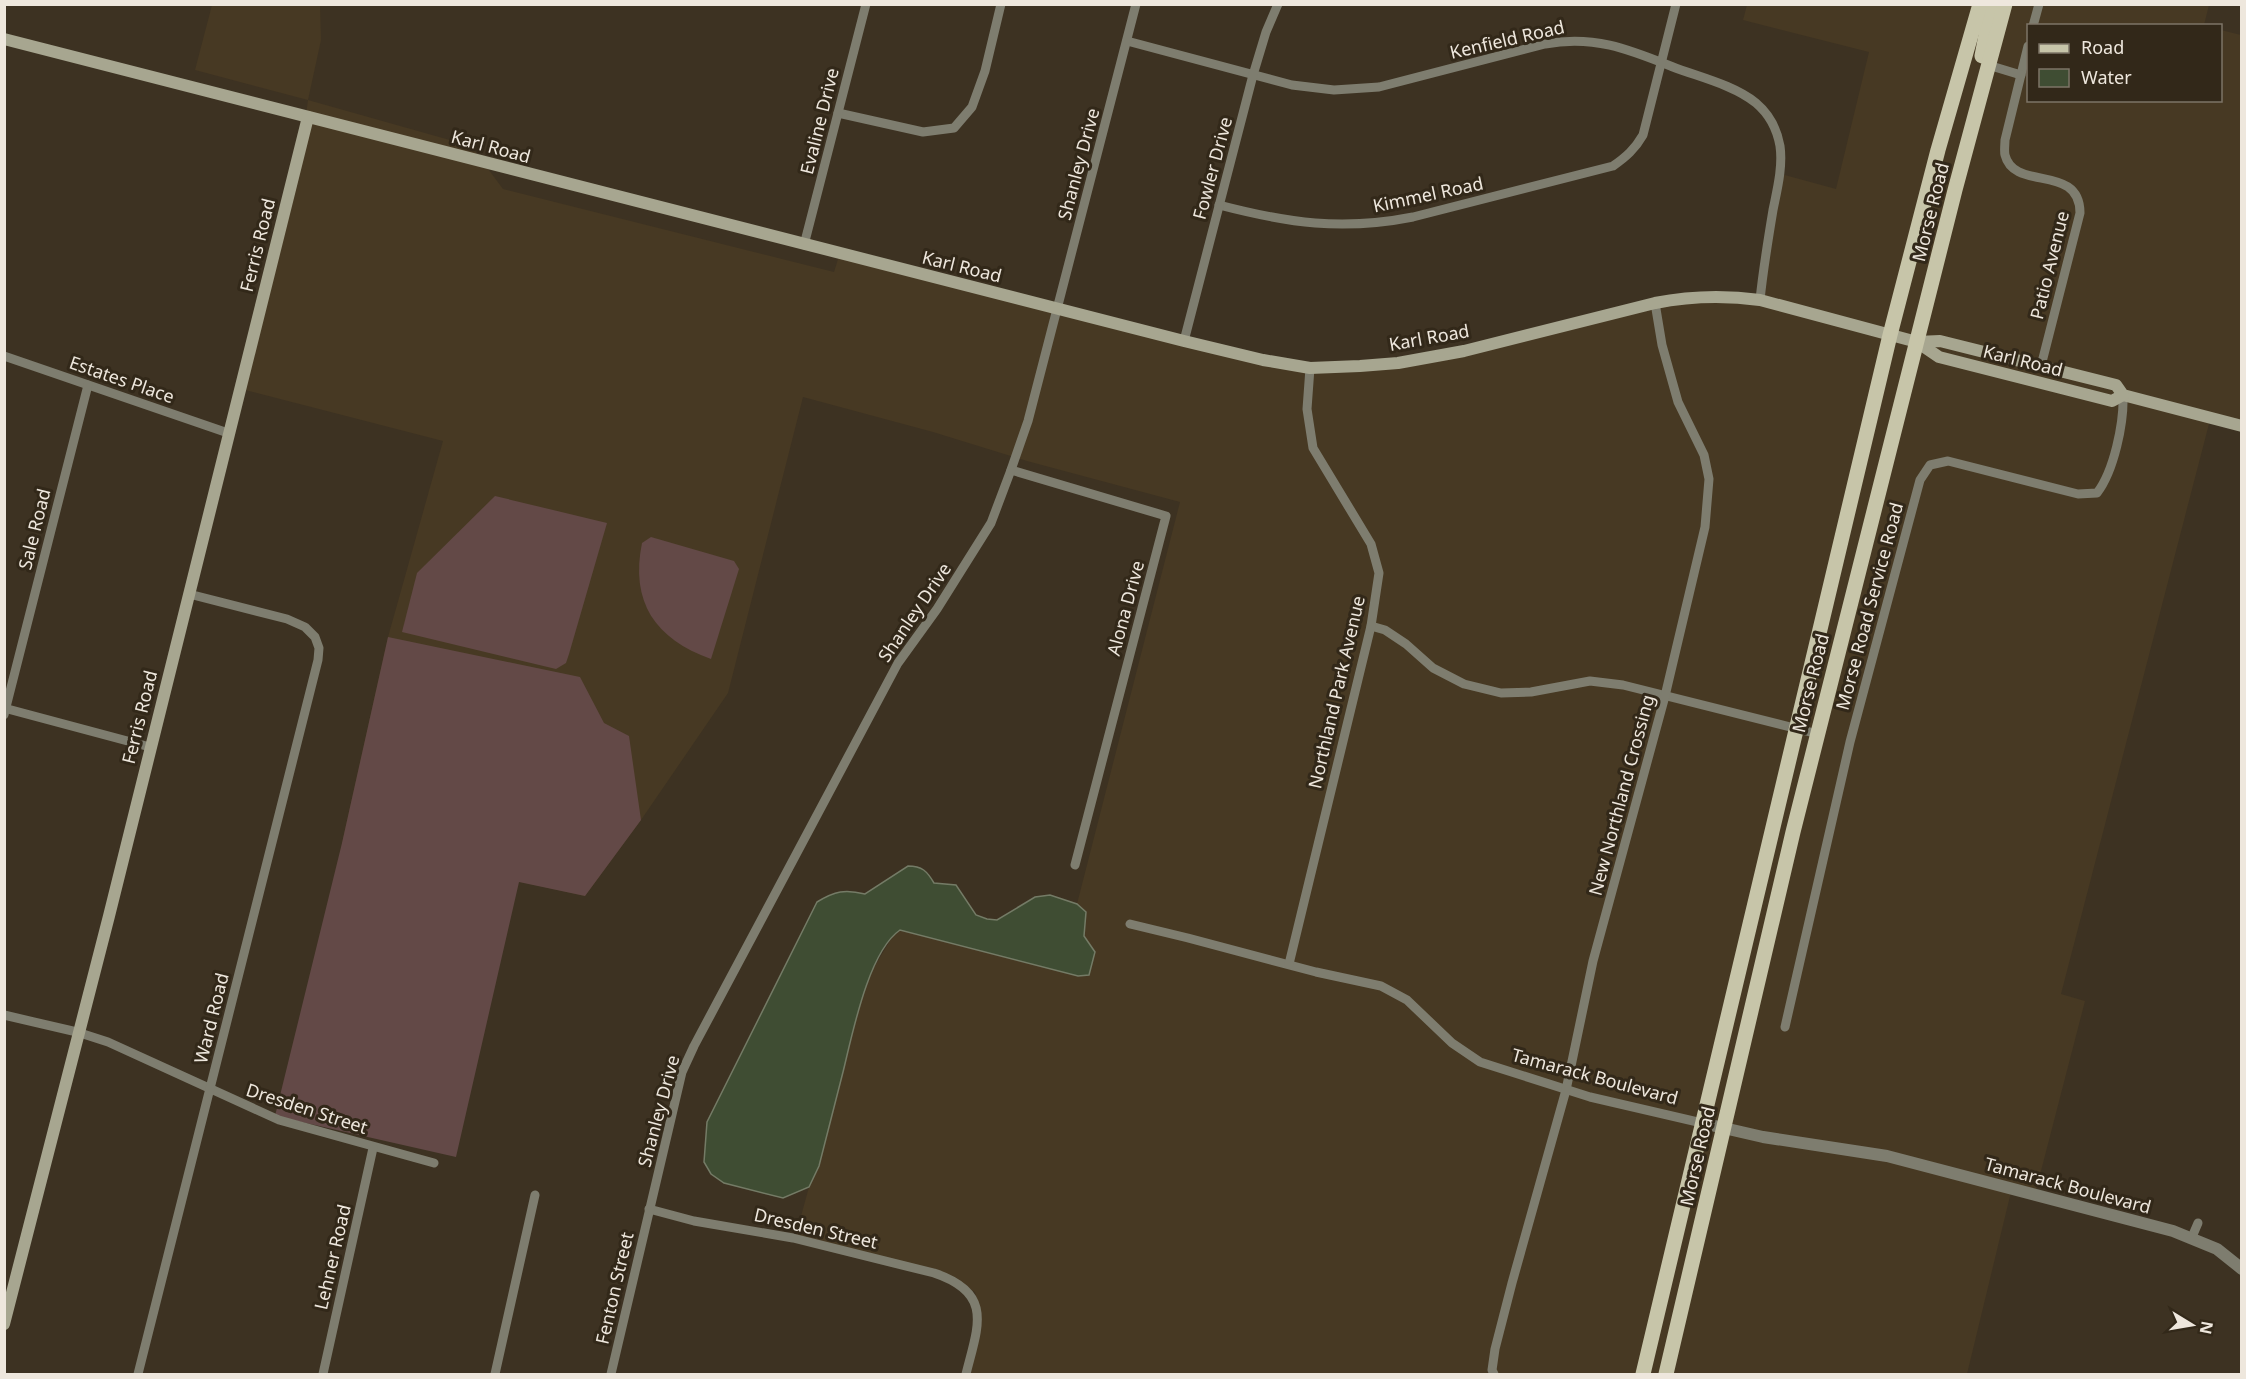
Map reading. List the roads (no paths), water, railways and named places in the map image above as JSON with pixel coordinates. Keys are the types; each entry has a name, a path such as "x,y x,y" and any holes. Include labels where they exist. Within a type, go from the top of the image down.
{"main road":[{"name":"Morse Road","path":"1643,1374 1890,335 1938,150 1980,4"},
{"path":"1988,65 1982,61 1982,54 1992,4"},
{"name":"Morse Road","path":"1666,1374 1818,734 2005,4"},
{"name":"Karl Road","path":"4,39 1184,341 1310,368 1398,363 1443,355 1655,303 1687,297 1735,296 1760,300 1917,342 1940,341 2116,385 2123,395 2241,426"},
{"name":"Ferris Road","path":"4,1324 308,117"},
{"name":"Karl Road","path":"1917,342 1939,357 2112,401 2123,395"}],"street":[{"name":"Evaline Drive","path":"804,245 866,4"},
{"path":"838,113 923,132 954,128 972,107 985,71 1001,4"},
{"name":"Shanley Drive","path":"649,1209 682,1072 694,1046 897,663 937,609 991,523 1028,421 1136,4"},
{"name":"Fowler Drive","path":"1184,341 1253,75 1266,32 1278,4"},
{"path":"1661,62 1676,4"},
{"path":"2034,24 2039,4"},
{"name":"Kenfield Road","path":"1127,41 1253,75 1320,89 1354,89 1406,81 1562,41 1598,41 1739,92 1755,102 1769,116 1780,147 1778,178 1760,300"},
{"name":"Patio Avenue","path":"2027,50 2005,140 2005,154 2012,167 2025,174 2064,184 2074,191 2080,201 2080,213 2041,366"},
{"name":"Kimmel Road","path":"1219,205 1269,218 1302,223 1352,225 1393,221 1613,166 1626,158 1643,135 1661,62"},
{"path":"1988,65 2021,75"},
{"name":"New Northland Crossing","path":"1494,1374 1492,1370 1508,1297 1566,1090 1593,961 1665,696 1705,527 1708,479 1704,455 1678,402 1662,345 1655,303"},
{"name":"Estates Place","path":"4,356 228,433"},
{"name":"Northland Park Avenue","path":"1289,964 1371,626 1379,573 1371,544 1313,448 1307,409 1310,368"},
{"name":"Sale Road","path":"5,711 88,385"},
{"name":"Morse Road Service Road","path":"1785,1027 1850,742 1920,480 1930,465 1948,461 2078,494 2097,493 2106,482 2114,454 2124,413 2123,395"},
{"name":"Alona Drive","path":"1011,470 1166,516 1075,865"},
{"name":"Ward Road","path":"138,1374 316,669 319,648 315,638 305,627 287,619 189,594"},
{"path":"1371,626 1385,630 1406,644 1433,668 1464,684 1501,693 1531,692 1590,681 1623,685 1818,734"},
{"path":"5,711 150,747"},
{"name":"Tamarack Boulevard","path":"1130,924 1381,986 1407,1000 1452,1043 1480,1062 1566,1090 1632,1108 1764,1137 1887,1156 2173,1231 2217,1249 2241,1269"},
{"name":"Dresden Street","path":"4,1015 78,1032 108,1042 279,1120 373,1148 434,1163"},
{"name":"Lehner Road","path":"323,1374 373,1148"},
{"path":"495,1374 535,1195"},
{"name":"Dresden Street","path":"649,1209 704,1223 794,1238 954,1280 970,1293 977,1310 978,1328 966,1374"},
{"name":"Fenton Street","path":"611,1374 649,1209"},
{"path":"2192,1238 2198,1223"}],"water":[{"path":"908,866 924,870 934,883 956,885 976,915 987,919 997,920 1035,897 1050,895 1077,904 1086,912 1084,936 1095,952 1089,975 1078,976 900,930 879,956 870,975 851,1038 819,1166 809,1187 783,1198 724,1183 711,1174 704,1162 707,1122 817,902 840,892 865,894"}]}
